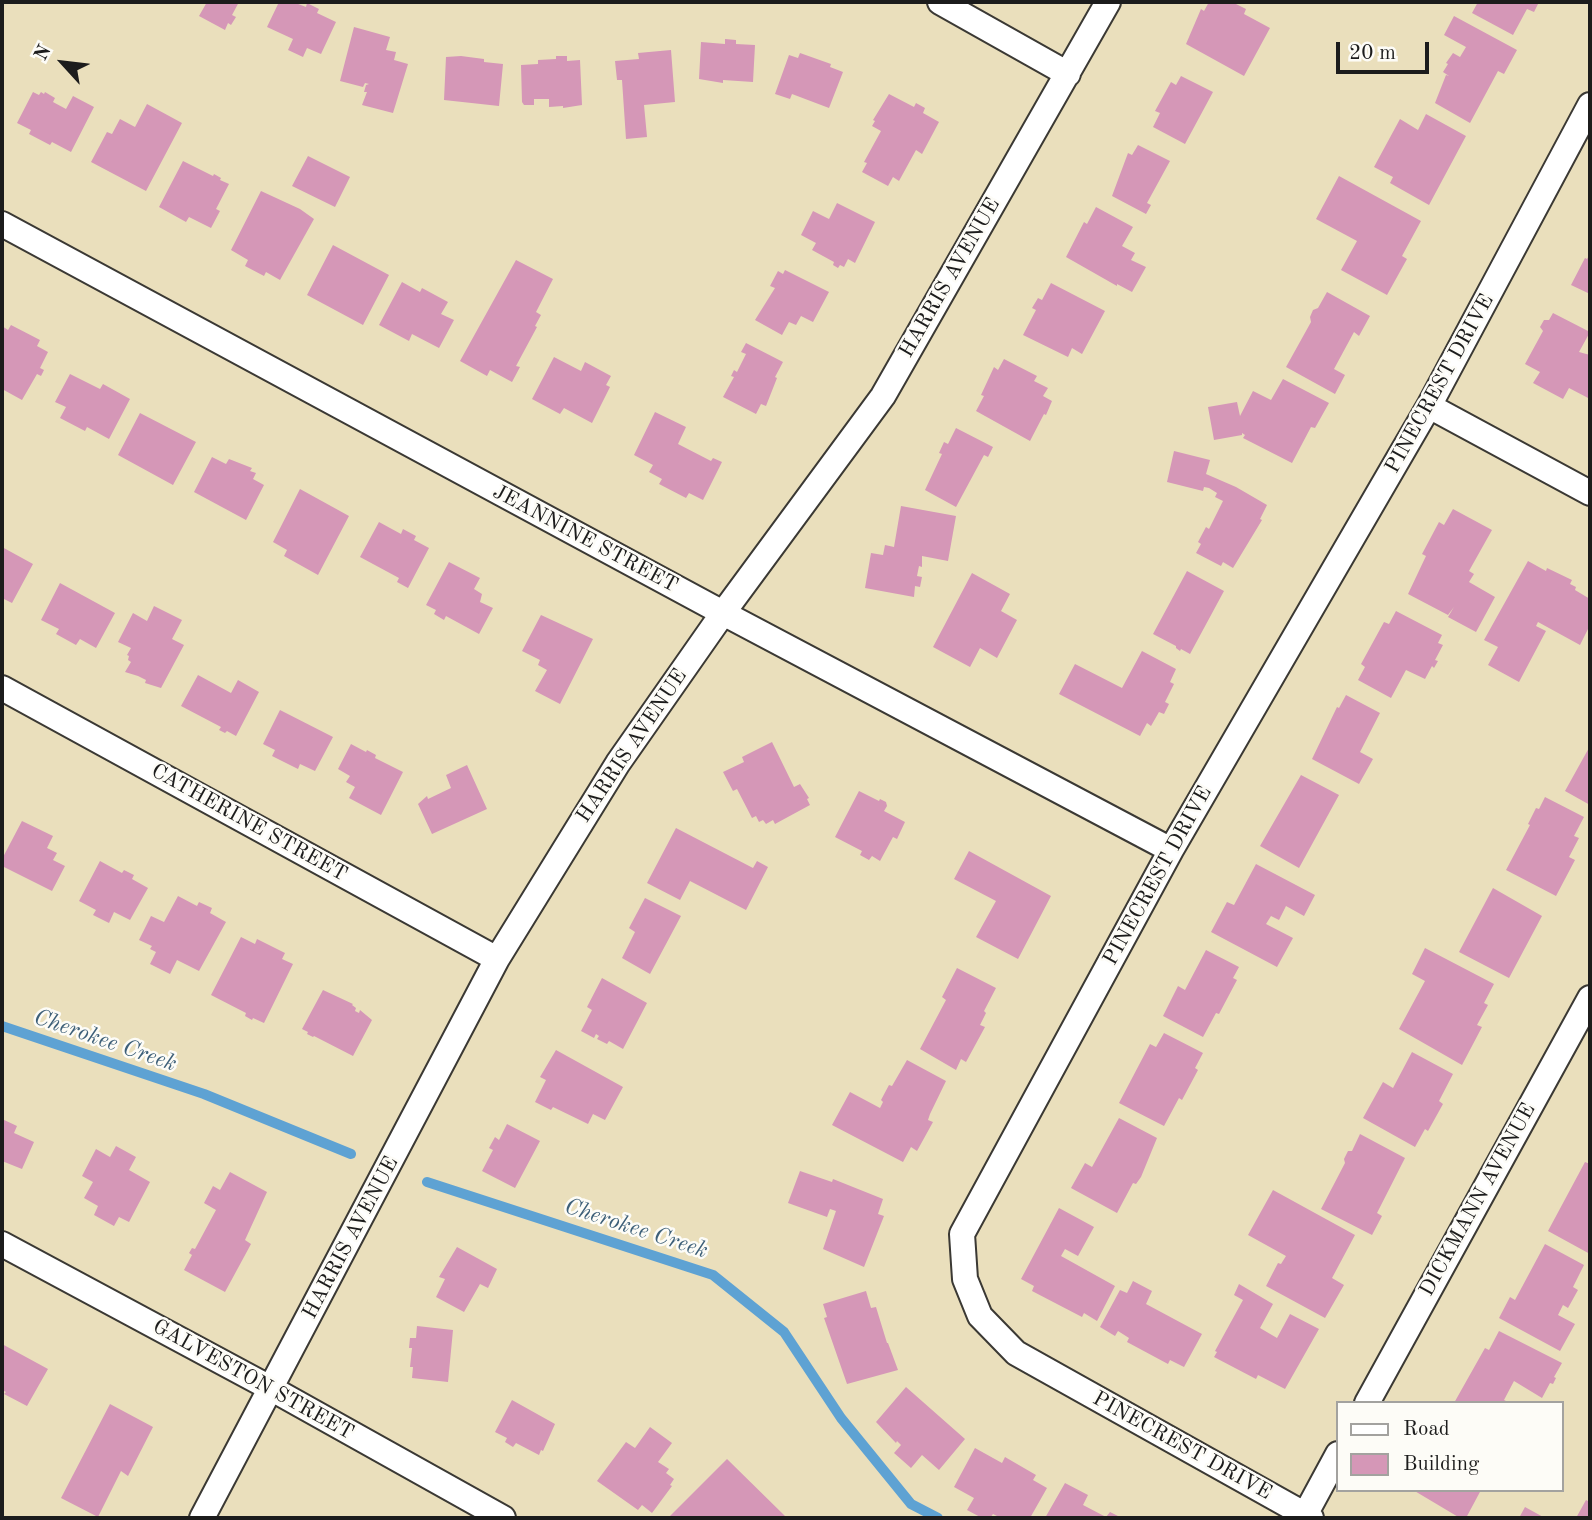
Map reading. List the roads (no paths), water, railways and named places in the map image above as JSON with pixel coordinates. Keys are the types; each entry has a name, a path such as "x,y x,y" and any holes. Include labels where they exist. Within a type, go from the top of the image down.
{"street":[{"path":"940,2 1068,74"},
{"name":"HARRIS AVENUE","path":"202,1518 497,958 618,763 723,613 883,396 1108,2"},
{"name":"PINECREST DRIVE","path":"1308,1517 1016,1353 980,1316 965,1279 962,1234 1171,850 1429,406 1590,106"},
{"name":"JEANNINE STREET","path":"2,224 723,613 1171,850"},
{"path":"1429,406 1590,493"},
{"name":"CATHERINE STREET","path":"2,688 497,958"},
{"name":"DICKMANN AVENUE","path":"1368,1401 1590,998"},
{"name":"GALVESTON STREET","path":"2,1244 272,1389 503,1518"},
{"path":"1308,1517 1336,1458"}],"waterway":[{"name":"Cherokee Creek","path":"2,1026 204,1094 351,1154"},
{"name":"Cherokee Creek","path":"427,1182 713,1275 784,1332 841,1418 911,1504 938,1518"}]}
